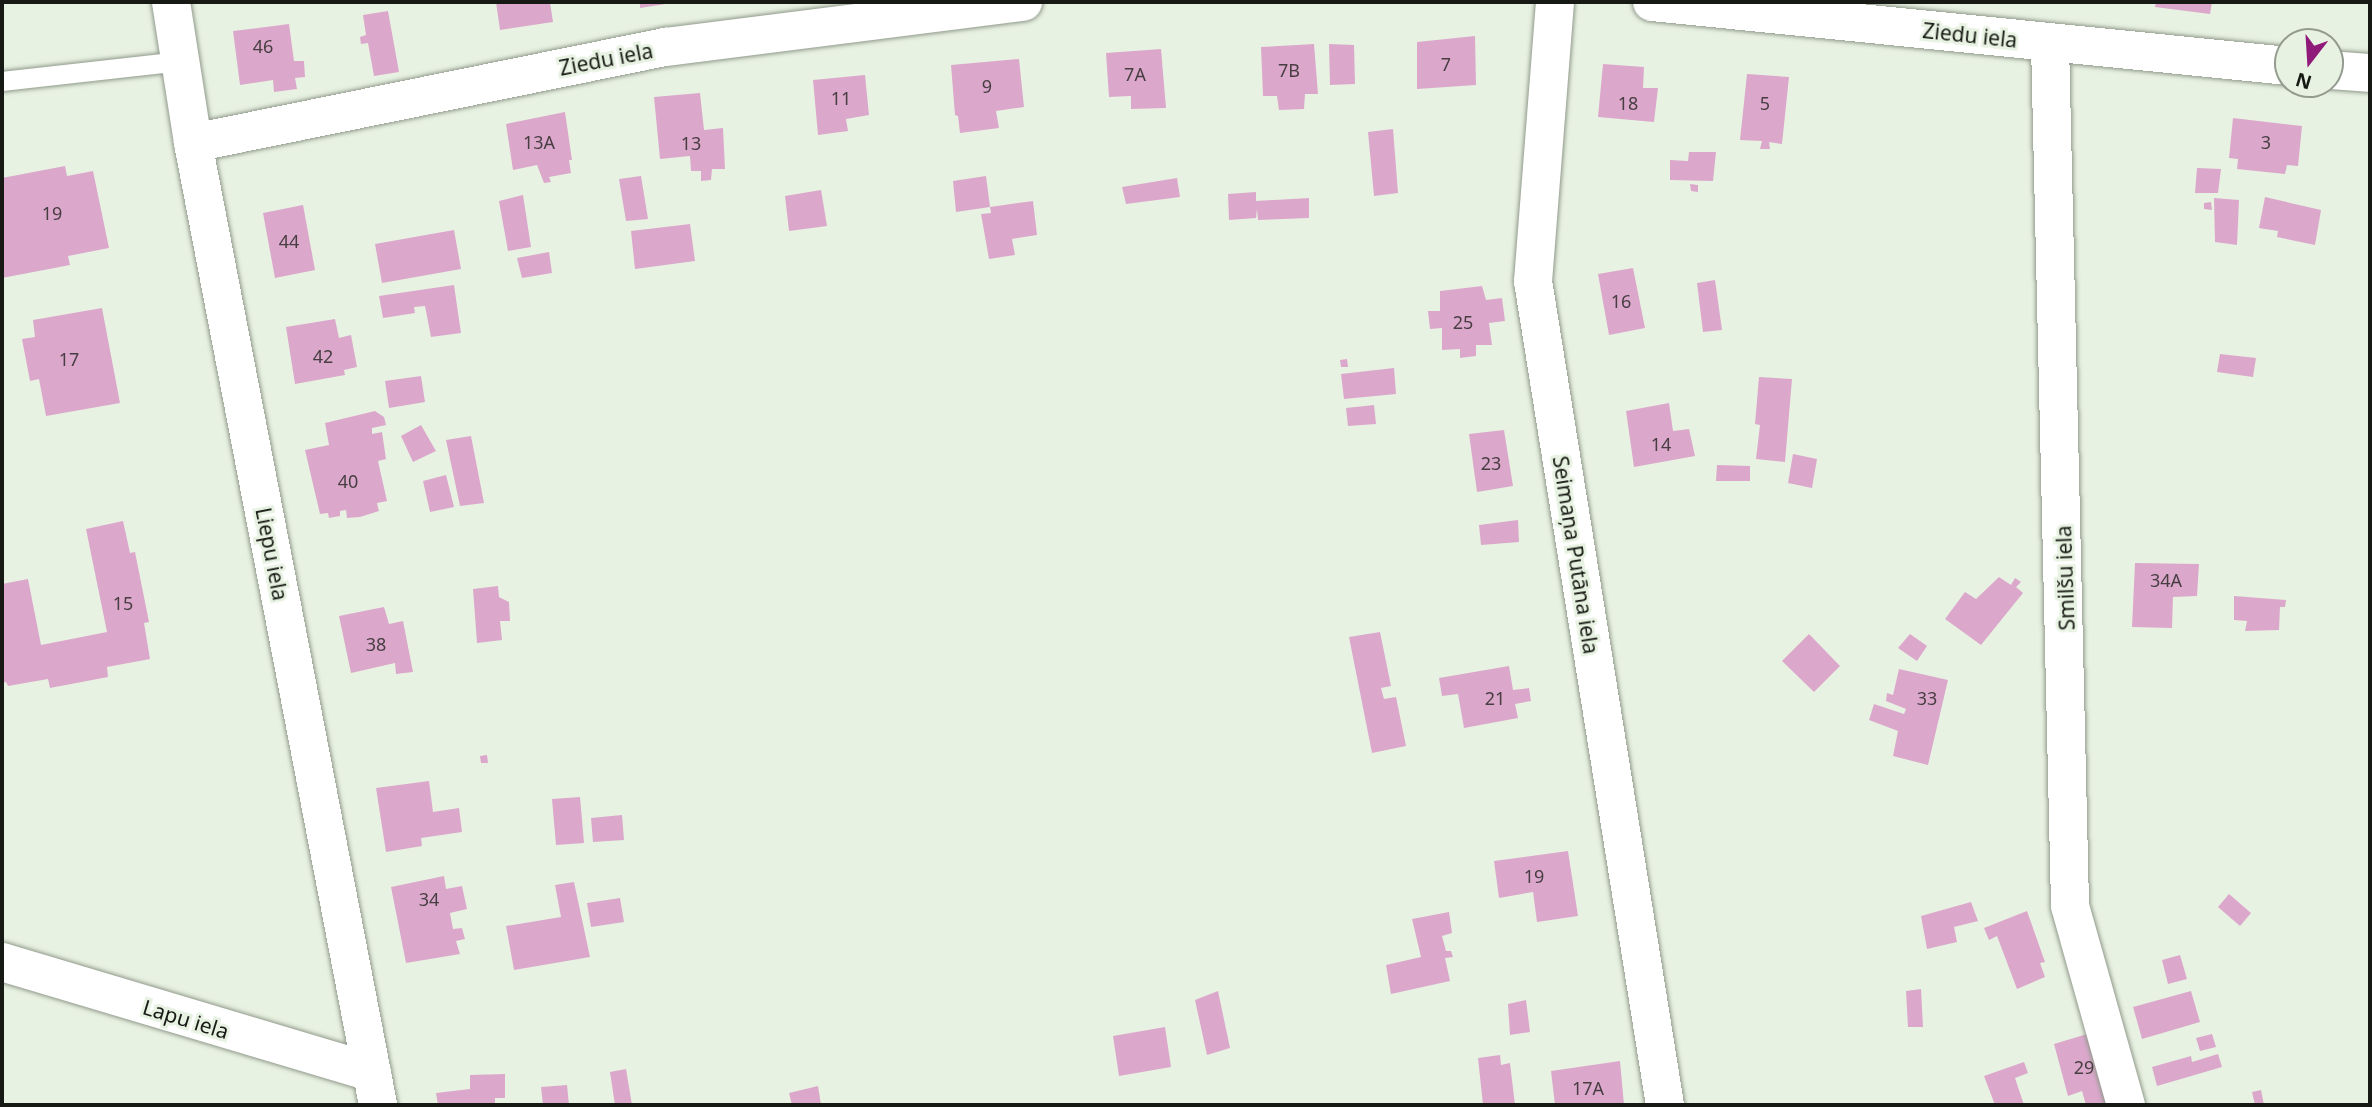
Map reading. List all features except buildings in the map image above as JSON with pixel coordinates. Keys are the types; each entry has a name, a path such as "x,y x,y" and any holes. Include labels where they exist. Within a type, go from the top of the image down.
{"street":[{"name":"Liepu iela","path":"171,2 192,143 375,1088"},
{"name":"Ziedu iela","path":"192,143 666,47 1023,2"},
{"name":"Seimaņa Putāna iela","path":"1555,2 1533,281 1665,1105"},
{"name":"Ziedu iela","path":"1652,2 2274,65"},
{"name":"Smilšu iela","path":"2050,43 2070,906 2126,1105"},
{"path":"2344,71 2370,74"},
{"name":"Lapu iela","path":"2,962 375,1088"}],"lane":[{"path":"2,82 180,61"}]}
